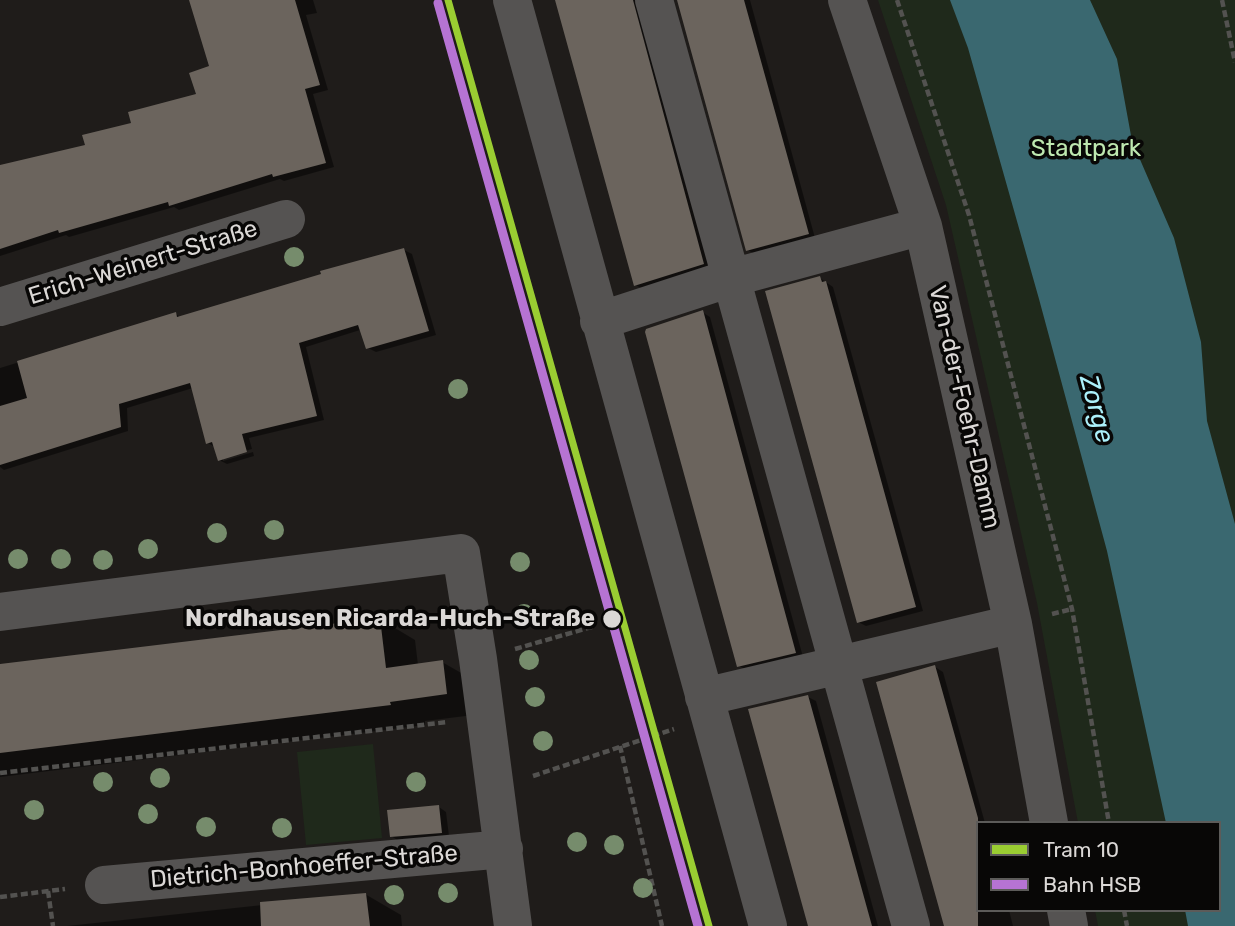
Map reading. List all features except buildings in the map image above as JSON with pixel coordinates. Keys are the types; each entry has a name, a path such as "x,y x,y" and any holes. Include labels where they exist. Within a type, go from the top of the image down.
{"street":[{"path":"512,0 768,926"},
{"path":"653,0 911,926"},
{"name":"Van-der-Foehr-Damm","path":"847,0 923,226 1013,624 1049,821"},
{"name":"Erich-Weinert-Straße","path":"0,307 286,219"},
{"path":"599,321 731,278 923,226"},
{"path":"0,612 461,554 478,659 513,926"},
{"path":"706,707 840,664 1013,624"},
{"name":"Dietrich-Bonhoeffer-Straße","path":"104,885 504,849"}],"path":[{"path":"897,0 969,215 1068,596 1109,821"},
{"path":"1222,0 1235,62"},
{"path":"478,659 595,626"},
{"path":"495,789 655,736 706,707"},
{"path":"0,773 486,718"},
{"path":"620,746 662,926"},
{"path":"0,897 104,885"},
{"path":"48,891 53,926"}],"green space":[{"name":"Stadtpark","path":"878,0 1235,0 1235,926 1098,926 1095,912 1221,912 1221,821 1078,821 1037,603 946,205"},
{"path":"373,744 382,838 306,845 297,752"}],"water":[{"name":"Zorge","path":"950,0 1090,0 1117,59 1132,141 1174,238 1201,342 1207,421 1235,524 1235,926 1188,926 1185,912 1221,912 1221,821 1166,821 1107,551 968,48"}],"tram line":[{"name":"10","path":"448,0 709,926"}],"rail line":[{"name":"HSB","path":"438,3 698,926"}],"place":[{"name":"Nordhausen Ricarda-Huch-Straße","path":"612,619"}]}
